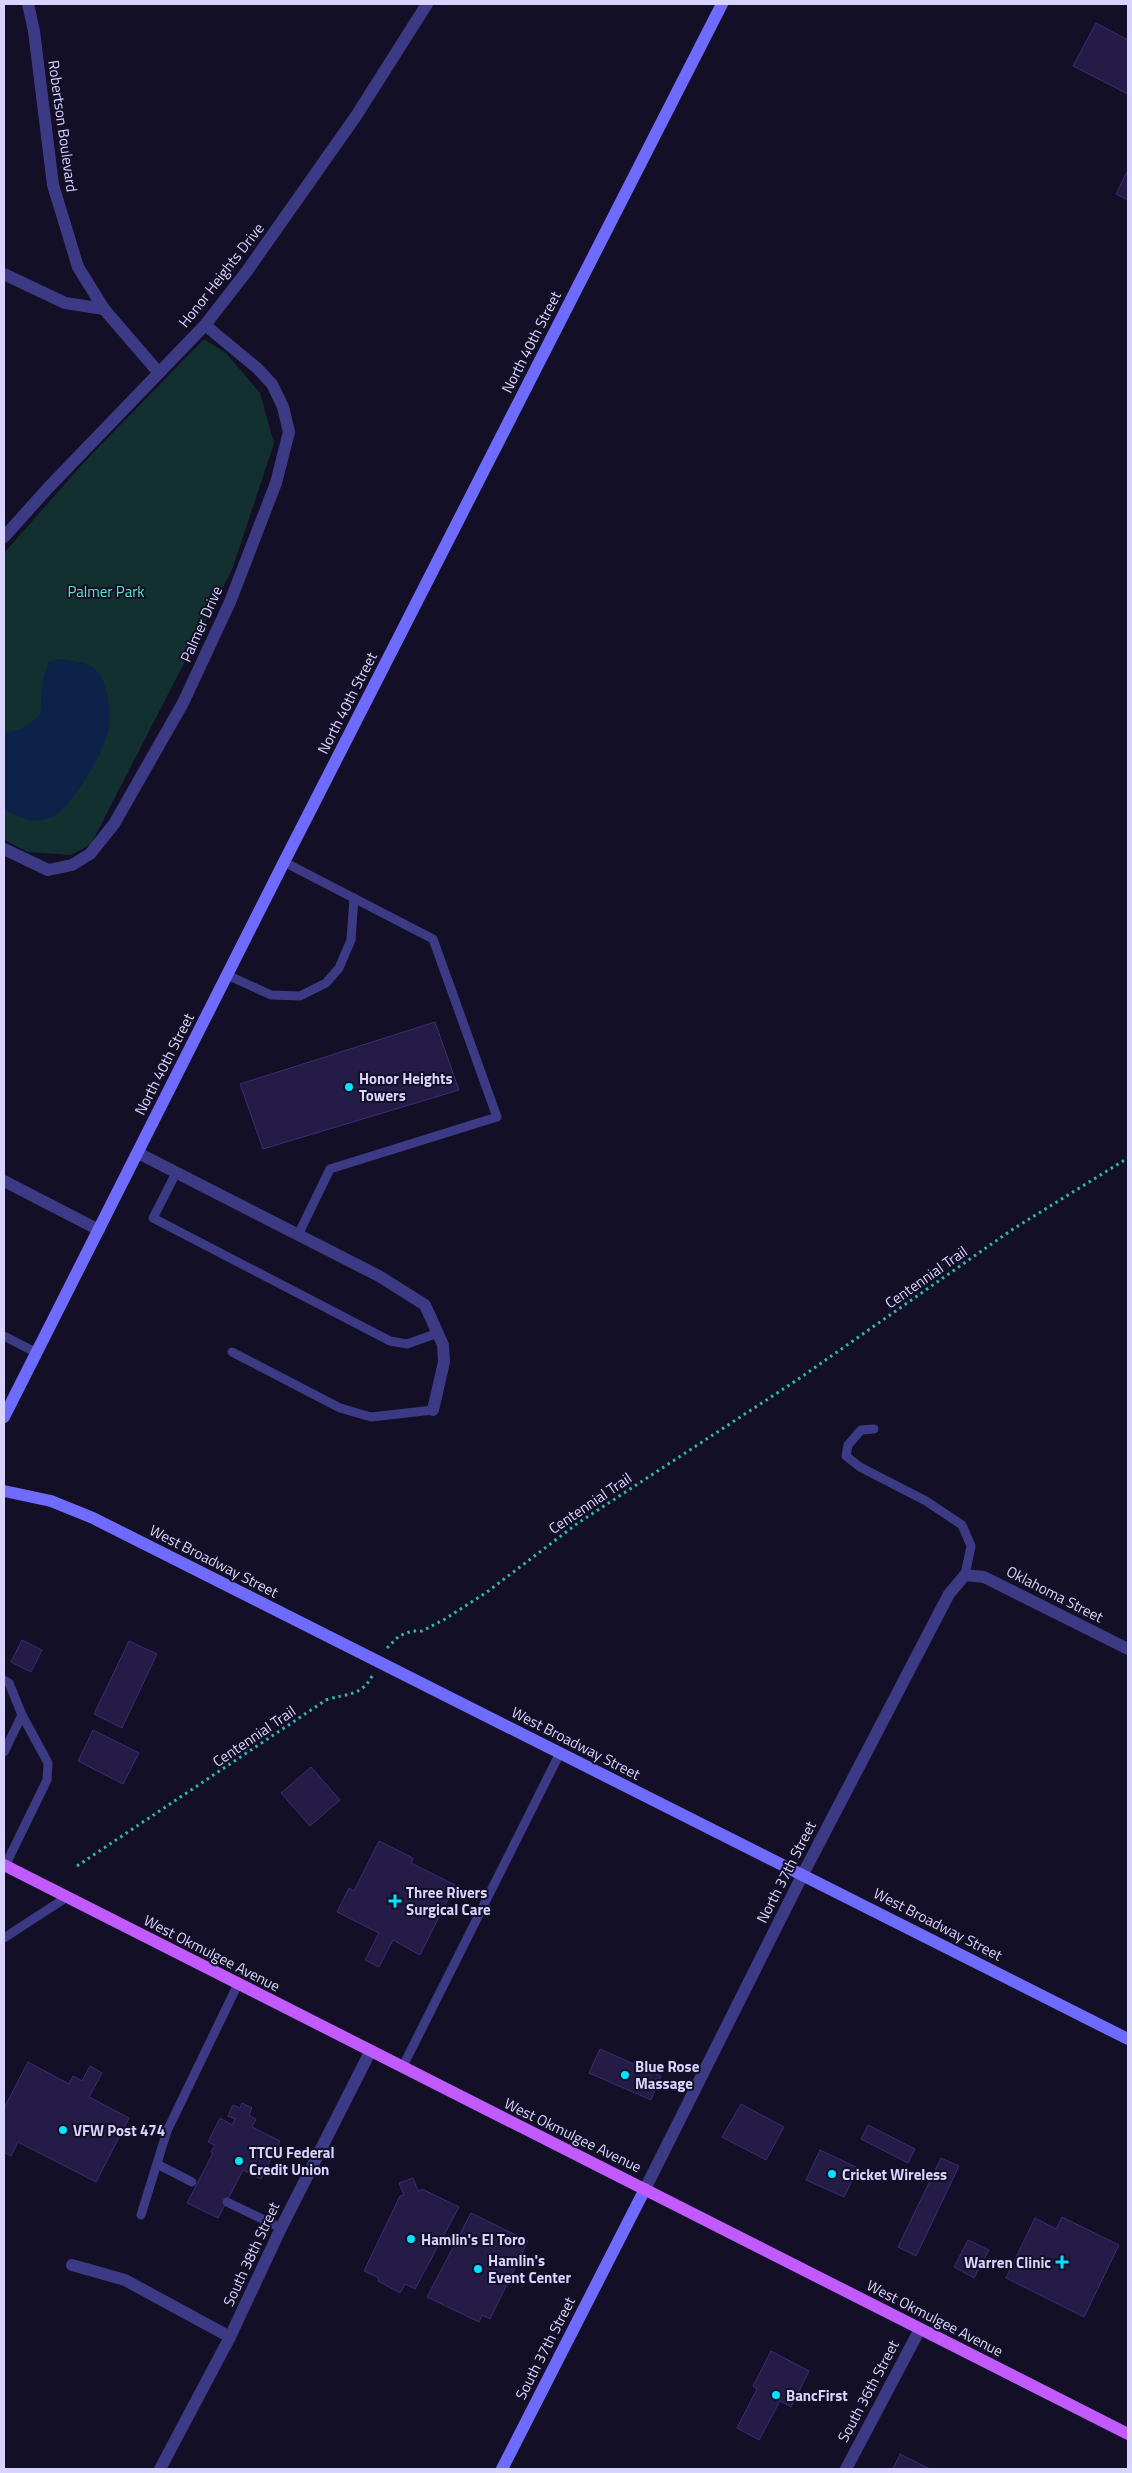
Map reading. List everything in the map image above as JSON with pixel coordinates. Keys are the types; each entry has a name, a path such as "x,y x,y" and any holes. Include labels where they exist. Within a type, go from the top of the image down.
{"main road":[{"name":"West Okmulgee Avenue","path":"4,1865 370,2052 1128,2434"}],"street":[{"name":"Robertson Boulevard","path":"28,4 34,30 53,185 78,267 104,309 159,373"},
{"name":"Honor Heights Drive","path":"4,537 49,486 205,325 248,271 356,116 427,4"},
{"name":"North 40th Street","path":"4,1417 284,862 722,4"},
{"path":"4,274 65,303 104,309"},
{"name":"Palmer Drive","path":"4,849 48,870 72,865 90,854 114,824 183,703 230,602 273,492 287,448 289,432 283,407 272,384 257,368 205,325"},
{"path":"138,1153 379,1276 420,1301 429,1311 443,1344 444,1362 433,1410"},
{"path":"4,1180 99,1230"},
{"name":"West Broadway Street","path":"4,1491 51,1501 92,1518 1128,2039"},
{"name":"Oklahoma Street","path":"966,1575 984,1577 1128,1649"},
{"name":"North 37th Street","path":"645,2189 803,1874 949,1594 966,1575"},
{"name":"South 38th Street","path":"160,2469 230,2337 281,2228 370,2052"},
{"name":"South 37th Street","path":"502,2469 645,2189"},
{"path":"72,2265 125,2280 230,2337"},
{"name":"South 36th Street","path":"848,2468 920,2329"}],"lane":[{"path":"284,862 433,939 496,1117 330,1169 298,1235"},
{"path":"227,975 271,995 300,996 326,983 339,968 352,940 354,898"},
{"path":"176,1173 153,1218 390,1341 407,1344 438,1333"},
{"path":"4,1336 37,1353"},
{"path":"232,1352 340,1408 370,1417 433,1410"},
{"path":"874,1429 861,1430 848,1445 846,1456 860,1467 926,1501 962,1525 971,1546 966,1575"},
{"path":"4,1680 9,1683 22,1715 48,1763 46,1780 4,1865"},
{"path":"4,1752 22,1715"},
{"path":"402,2068 560,1753"},
{"path":"4,1938 67,1897"},
{"path":"140,2215 167,2131 238,1984"},
{"path":"157,2164 192,2182"},
{"path":"227,2202 281,2228"}],"path":[{"name":"Centennial Trail","path":"77,1866 326,1700 342,1694 356,1694 367,1685 389,1644 399,1636 412,1631 422,1631 452,1615 487,1592 578,1523 797,1380 1013,1229 1128,1158"}],"green space":[{"name":"Palmer Park","path":"204,339 226,353 260,393 274,443 232,570 91,844 71,855 28,852 4,840 4,553 87,459"}],"water":[{"path":"61,659 85,664 97,671 101,676 108,697 110,712 107,736 87,778 68,804 50,818 43,820 26,819 4,809 4,732 14,731 23,727 40,715 43,679 48,662"}],"building":[{"path":"1096,23 1128,40 1128,94 1073,66"},
{"path":"1128,170 1128,200 1116,194"},
{"name":"Honor Heights Towers","path":"435,1022 459,1090 263,1149 240,1084"},
{"path":"22,1640 42,1650 31,1672 11,1662"},
{"path":"129,1641 157,1654 122,1728 94,1714"},
{"path":"93,1730 139,1753 123,1784 78,1761"},
{"path":"311,1767 340,1800 310,1826 281,1793"},
{"name":"Three Rivers Surgical Care","path":"379,1841 413,1858 411,1863 455,1885 420,1955 393,1940 379,1967 365,1960 379,1933 337,1912 349,1888 354,1891"},
{"name":"Blue Rose Massage","path":"600,2049 661,2076 651,2100 589,2073"},
{"name":"VFW Post 474","path":"28,2062 69,2084 73,2076 82,2081 90,2066 102,2073 89,2097 129,2118 96,2182 18,2142 11,2156 4,2152 4,2108"},
{"name":"TTCU Federal Credit Union","path":"242,2103 252,2108 249,2115 256,2119 252,2127 280,2141 261,2179 243,2170 218,2218 187,2203 213,2153 211,2152 215,2145 208,2142 220,2118 232,2125 235,2119 228,2116 233,2105 240,2108"},
{"path":"741,2104 784,2127 766,2160 722,2137"},
{"path":"868,2125 915,2149 908,2163 861,2139"},
{"name":"Cricket Wireless","path":"820,2150 858,2168 844,2197 806,2180"},
{"path":"941,2158 959,2166 916,2256 898,2247"},
{"name":"Hamlin's El Toro","path":"413,2178 418,2191 422,2189 459,2207 415,2289 405,2284 400,2293 378,2281 379,2278 364,2271 400,2196 404,2195 399,2183"},
{"name":"Hamlin's Event Center","path":"471,2213 528,2241 490,2319 482,2315 479,2322 427,2297"},
{"name":"Warren Clinic","path":"1062,2217 1119,2245 1084,2317 1006,2278 1035,2218 1056,2229"},
{"path":"968,2240 989,2250 974,2278 954,2267"},
{"name":"BancFirst","path":"771,2351 809,2371 791,2407 780,2401 759,2440 737,2428 757,2389 753,2386"},
{"path":"900,2454 930,2469 893,2469"}],"place":[{"name":"Honor Heights Towers","path":"349,1087"},
{"name":"Three Rivers Surgical Care","path":"395,1901"},
{"name":"Blue Rose Massage","path":"625,2075"},
{"name":"VFW Post 474","path":"63,2130"},
{"name":"TTCU Federal Credit Union","path":"239,2161"},
{"name":"Cricket Wireless","path":"832,2174"},
{"name":"Hamlin's El Toro","path":"411,2239"},
{"name":"Warren Clinic","path":"1062,2262"},
{"name":"Hamlin's Event Center","path":"478,2269"},
{"name":"BancFirst","path":"776,2395"}]}
